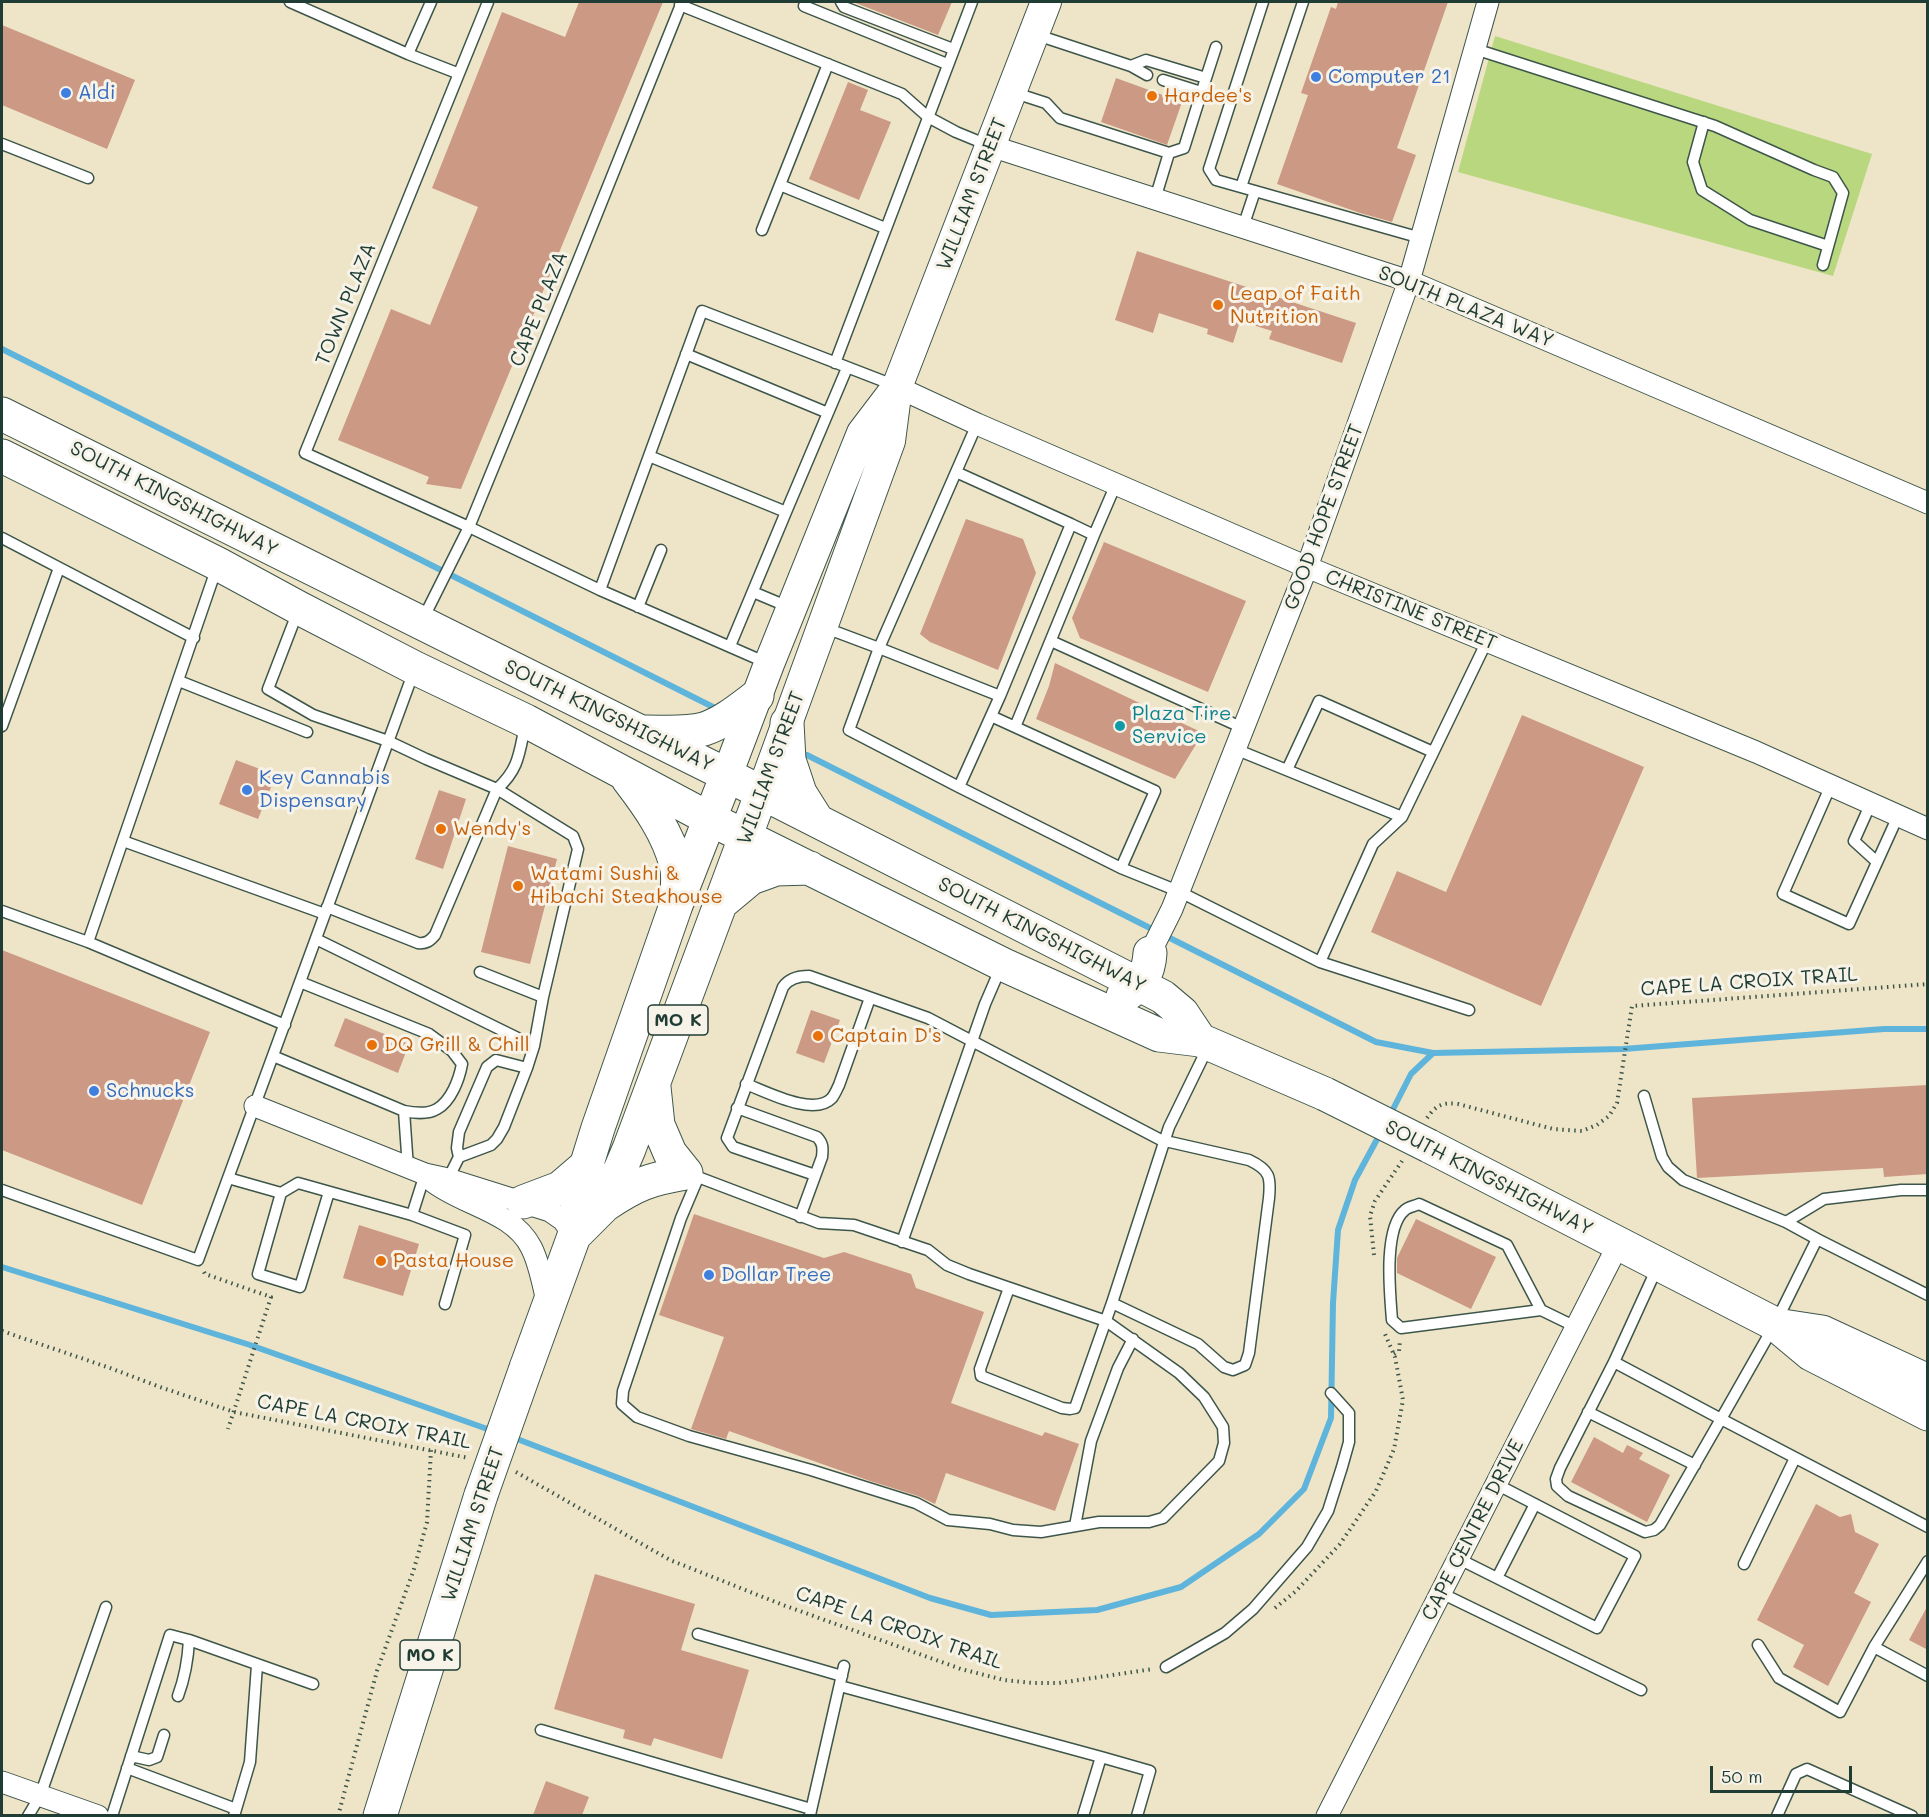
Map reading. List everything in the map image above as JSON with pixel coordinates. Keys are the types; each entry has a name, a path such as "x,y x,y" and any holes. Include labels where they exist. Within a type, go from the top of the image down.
{"main road":[{"name":"WILLIAM STREET","path":"574,1236 606,1205 653,1086 891,441 897,387 1046,2"},
{"name":"WILLIAM STREET","path":"380,1815 481,1495 574,1236 580,1186 676,905 862,433 897,387"},
{"name":"SOUTH KINGSHIGHWAY","path":"7,437 219,564 299,608 415,668 526,721 710,819 1002,964 1080,1000 1159,1035 1204,1042 1325,1094 1774,1324 1811,1354 1928,1414"},
{"name":"SOUTH KINGSHIGHWAY","path":"7,437 421,623 762,792 1163,997 1182,1012 1204,1042"},
{"path":"641,732 680,732 704,729 723,720 757,696"},
{"path":"787,723 789,760 800,794 817,820"},
{"path":"621,771 648,805 664,834 677,866 676,905"},
{"path":"721,903 751,878 776,869 810,868"},
{"path":"1103,966 1136,960 1150,953"},
{"path":"1080,1000 1114,999 1129,993 1140,985 1150,953"},
{"path":"653,1086 658,1125 670,1153 692,1175"},
{"path":"523,1202 560,1188 588,1164"},
{"path":"606,1205 632,1187 659,1177 692,1175"},
{"name":"SOUTH KINGSHIGHWAY","path":"1774,1324 1822,1332 1928,1381"}],"street":[{"name":"GOOD HOPE STREET","path":"1150,953 1175,900 1307,567 1409,281 1488,2"},
{"name":"SOUTH PLAZA WAY","path":"991,146 1409,281 1928,503"},
{"name":"CHRISTINE STREET","path":"897,387 1307,567 1756,752 1928,829"},
{"path":"255,1106 416,1171 550,1211 563,1220 574,1236"},
{"path":"416,1171 459,1198 497,1215 523,1234 531,1246 537,1263 548,1307"},
{"name":"CAPE CENTRE DRIVE","path":"1327,1815 1618,1245"},
{"path":"2,1782 98,1815"}],"lane":[{"path":"290,2 408,54 458,73"},
{"path":"408,54 431,2"},
{"name":"TOWN PLAZA","path":"469,527 305,453 488,2"},
{"path":"841,2 844,7 953,49"},
{"path":"835,363 972,2"},
{"path":"1263,2 1209,169 1216,180 1421,238"},
{"path":"1241,187 1303,2"},
{"name":"CAPE PLAZA","path":"421,623 469,527 681,3 902,94 928,117 956,132 991,146"},
{"path":"805,4 947,64"},
{"path":"1034,34 1131,66 1147,75"},
{"path":"1011,92 1046,103 1060,118 1169,153 1184,148 1216,47"},
{"path":"1475,49 1704,122 1814,171 1833,177 1843,193 1823,265"},
{"path":"1131,66 1146,60 1206,78"},
{"path":"762,230 828,64"},
{"path":"1163,80 1201,92"},
{"path":"1704,122 1694,162 1702,190 1750,220 1828,246"},
{"path":"2,144 88,178"},
{"path":"1155,199 1169,153"},
{"path":"780,185 885,228"},
{"path":"1243,228 1255,191"},
{"path":"600,590 702,311 897,387"},
{"path":"686,354 828,413"},
{"path":"730,646 847,368"},
{"path":"977,424 879,648 849,730 959,788 1121,868 1175,900 1320,962 1469,1010"},
{"path":"649,456 786,512"},
{"path":"956,472 1094,535"},
{"path":"1015,727 1116,484"},
{"path":"959,788 1000,696 1071,524"},
{"path":"469,527 600,590 770,664"},
{"path":"2,538 194,638"},
{"path":"638,607 661,550"},
{"path":"88,942 219,564"},
{"path":"2,726 59,567"},
{"path":"753,592 792,608"},
{"path":"299,608 268,689 313,715 388,741 497,789 573,836 579,849 527,1068 497,1139 491,1145 459,1157"},
{"path":"823,626 1000,696"},
{"path":"1050,641 1243,728"},
{"path":"1320,962 1373,844 1402,817 1487,641"},
{"path":"2,1190 198,1260 415,668"},
{"path":"179,681 307,732"},
{"path":"1287,770 1319,701 1433,753"},
{"path":"991,716 1155,791 1121,868"},
{"path":"123,841 424,944 435,934 497,789 508,779 516,766 526,721"},
{"path":"1235,749 1402,817"},
{"path":"1831,785 1783,894 1849,924 1898,816"},
{"path":"1871,803 1854,841 1877,862"},
{"path":"2,911 88,942 285,1024"},
{"path":"316,939 534,1046"},
{"path":"902,1242 1002,964"},
{"path":"480,972 543,997"},
{"path":"815,1174 733,1146 727,1138 780,993 786,982 801,976 810,976 928,1018 1164,1141 1249,1160 1268,1173 1269,1198 1245,1365 1233,1370 1224,1367 1198,1344 1112,1303"},
{"path":"273,1056 404,1111 420,1113 437,1109 452,1094 459,1078 462,1064 452,1051 429,1034 300,982"},
{"path":"746,1084 803,1105 814,1106 825,1103 832,1098 839,1085 870,998"},
{"path":"1009,1288 980,1369 981,1376 1062,1408 1075,1408 1106,1322 1164,1141 1204,1042"},
{"path":"448,1179 459,1157 457,1148 459,1132 487,1067 496,1060 527,1068"},
{"path":"1644,1096 1662,1157 1668,1167 1683,1180 1786,1222 1928,1295"},
{"path":"738,1108 817,1137 822,1141 823,1149 800,1216"},
{"path":"404,1111 416,1171 412,1215"},
{"path":"692,1175 800,1216 819,1223 854,1225 928,1250 947,1265 1106,1322 1179,1373 1204,1397 1223,1427 1224,1443 1219,1461 1163,1518 1149,1522 1099,1522 1041,1532 1013,1530 990,1524 948,1520 906,1500 811,1470 689,1436 637,1417 626,1408 622,1404 623,1390 681,1218 692,1175"},
{"path":"228,1178 281,1193"},
{"path":"329,1192 300,1287 258,1274 281,1193 298,1183 412,1215 465,1234 445,1304"},
{"path":"1786,1222 1824,1200 1901,1190 1928,1190"},
{"path":"1541,1310 1507,1245 1419,1204 1405,1210 1395,1226 1388,1272 1392,1320 1401,1328 1541,1310 1576,1327"},
{"path":"1658,1265 1614,1362 1556,1479 1557,1486 1568,1496 1645,1532 1654,1530 1660,1525 1774,1324 1817,1239"},
{"path":"1076,1526 1091,1441 1118,1368 1133,1340"},
{"path":"1614,1362 1928,1527"},
{"path":"1166,1667 1225,1633 1253,1609 1307,1547 1328,1511 1349,1442 1349,1413 1331,1393"},
{"path":"1588,1412 1695,1465"},
{"path":"1744,1564 1795,1458"},
{"path":"1459,1559 1597,1628 1635,1556 1496,1484"},
{"path":"1497,1578 1534,1504"},
{"path":"1758,1646 1779,1678 1840,1712 1874,1647 1926,1566"},
{"path":"1441,1593 1641,1690"},
{"path":"27,1815 40,1796 106,1606"},
{"path":"698,1634 1150,1771 1137,1815"},
{"path":"112,1815 170,1635 313,1684"},
{"path":"178,1696 186,1669 189,1640"},
{"path":"1874,1647 1928,1676"},
{"path":"127,1768 235,1812 250,1762 257,1665"},
{"path":"541,1730 811,1812 842,1676"},
{"path":"131,1756 149,1760 157,1756 164,1735"},
{"path":"1083,1815 1101,1757"},
{"path":"1777,1815 1796,1774 1807,1769 1912,1815"}],"path":[{"name":"CAPE LA CROIX TRAIL","path":"1374,1257 1370,1216 1375,1201 1419,1142 1433,1109 1444,1102 1458,1104 1553,1129 1582,1131 1597,1125 1609,1116 1617,1103 1632,1006 1928,984"},
{"path":"198,1260 206,1274 271,1297 228,1429"},
{"path":"1269,1613 1296,1591 1340,1544 1376,1491 1394,1449 1402,1400 1395,1357 1383,1327"},
{"name":"CAPE LA CROIX TRAIL","path":"2,1331 234,1412 472,1459"},
{"path":"338,1815 377,1671 414,1569 427,1522 431,1450"},
{"name":"CAPE LA CROIX TRAIL","path":"511,1471 670,1560 783,1605 961,1669 1004,1680 1059,1683 1166,1667"}],"green space":[{"path":"1495,36 1872,154 1833,276 1458,172"}],"building":[{"path":"579,2 663,2 461,489 426,484 429,477 338,440 391,309 430,325 478,207 432,188 502,12 565,37"},
{"path":"853,2 952,2 938,35"},
{"path":"1338,2 1448,2 1397,148 1416,155 1392,222 1277,184 1308,95 1301,93 1331,7 1336,9"},
{"name":"Aldi","path":"2,25 135,80 107,149 2,105"},
{"path":"1116,78 1182,102 1167,145 1101,122"},
{"path":"848,82 868,90 860,110 891,122 859,200 809,179"},
{"path":"1137,251 1356,323 1342,363 1269,339 1272,331 1240,321 1233,343 1207,334 1208,329 1159,313 1153,333 1115,320"},
{"path":"966,519 1023,539 1036,573 998,670 930,642 920,634"},
{"path":"1104,542 1246,601 1208,692 1080,638 1072,618"},
{"name":"Plaza Tire Service","path":"1055,663 1203,733 1175,779 1036,719"},
{"path":"1522,715 1644,767 1541,1006 1371,932 1397,871 1446,892"},
{"name":"Key Cannabis Dispensary","path":"236,760 276,775 258,819 219,804"},
{"name":"Wendy's","path":"439,790 466,799 443,869 415,859"},
{"path":"508,846 557,859 530,964 481,952"},
{"name":"Schnucks","path":"2,950 210,1032 142,1205 2,1150"},
{"name":"Captain D's","path":"811,1010 840,1020 824,1063 796,1053"},
{"name":"DQ Grill & Chill","path":"345,1018 409,1044 398,1073 334,1046"},
{"path":"1928,1085 1928,1174 1884,1177 1883,1168 1697,1178 1692,1098"},
{"path":"694,1214 824,1258 844,1252 911,1274 916,1288 984,1312 951,1403 1042,1436 1045,1432 1079,1444 1055,1511 946,1473 935,1504 918,1496 729,1431 726,1439 691,1429 724,1337 659,1315"},
{"path":"1416,1219 1496,1257 1471,1309 1397,1273 1397,1258"},
{"name":"Pasta House","path":"359,1225 419,1244 403,1296 343,1278"},
{"path":"1594,1437 1623,1453 1627,1445 1643,1453 1639,1459 1670,1475 1647,1522 1571,1482"},
{"path":"1816,1504 1840,1517 1851,1514 1855,1532 1879,1544 1854,1593 1871,1602 1828,1686 1793,1667 1804,1645 1757,1620"},
{"path":"595,1574 695,1604 681,1650 749,1670 722,1759 654,1738 651,1746 623,1738 625,1730 554,1709"},
{"path":"1928,1605 1928,1650 1909,1640"},
{"path":"546,1781 589,1797 582,1815 533,1815"}],"waterway":[{"path":"2,349 713,707"},
{"path":"807,755 1376,1042 1433,1053"},
{"path":"1390,1115 1411,1074 1433,1053 1623,1049 1884,1029 1928,1029"},
{"path":"512,1437 930,1598 991,1615 1097,1610 1181,1587 1259,1534 1304,1489 1331,1418 1333,1303 1338,1230 1355,1180 1381,1132"},
{"path":"2,1267 250,1345 493,1431"}],"place":[{"name":"Computer 21","path":"1316,77"},
{"name":"Aldi","path":"66,93"},
{"name":"Hardee's","path":"1152,96"},
{"name":"Leap of Faith Nutrition","path":"1218,305"},
{"name":"Plaza Tire Service","path":"1120,726"},
{"name":"Key Cannabis Dispensary","path":"247,790"},
{"name":"Wendy's","path":"441,829"},
{"name":"Watami Sushi & Hibachi Steakhouse","path":"518,886"},
{"name":"Captain D's","path":"818,1036"},
{"name":"DQ Grill & Chill","path":"372,1045"},
{"name":"Schnucks","path":"94,1091"},
{"name":"Pasta House","path":"381,1261"},
{"name":"Dollar Tree","path":"709,1275"}]}
